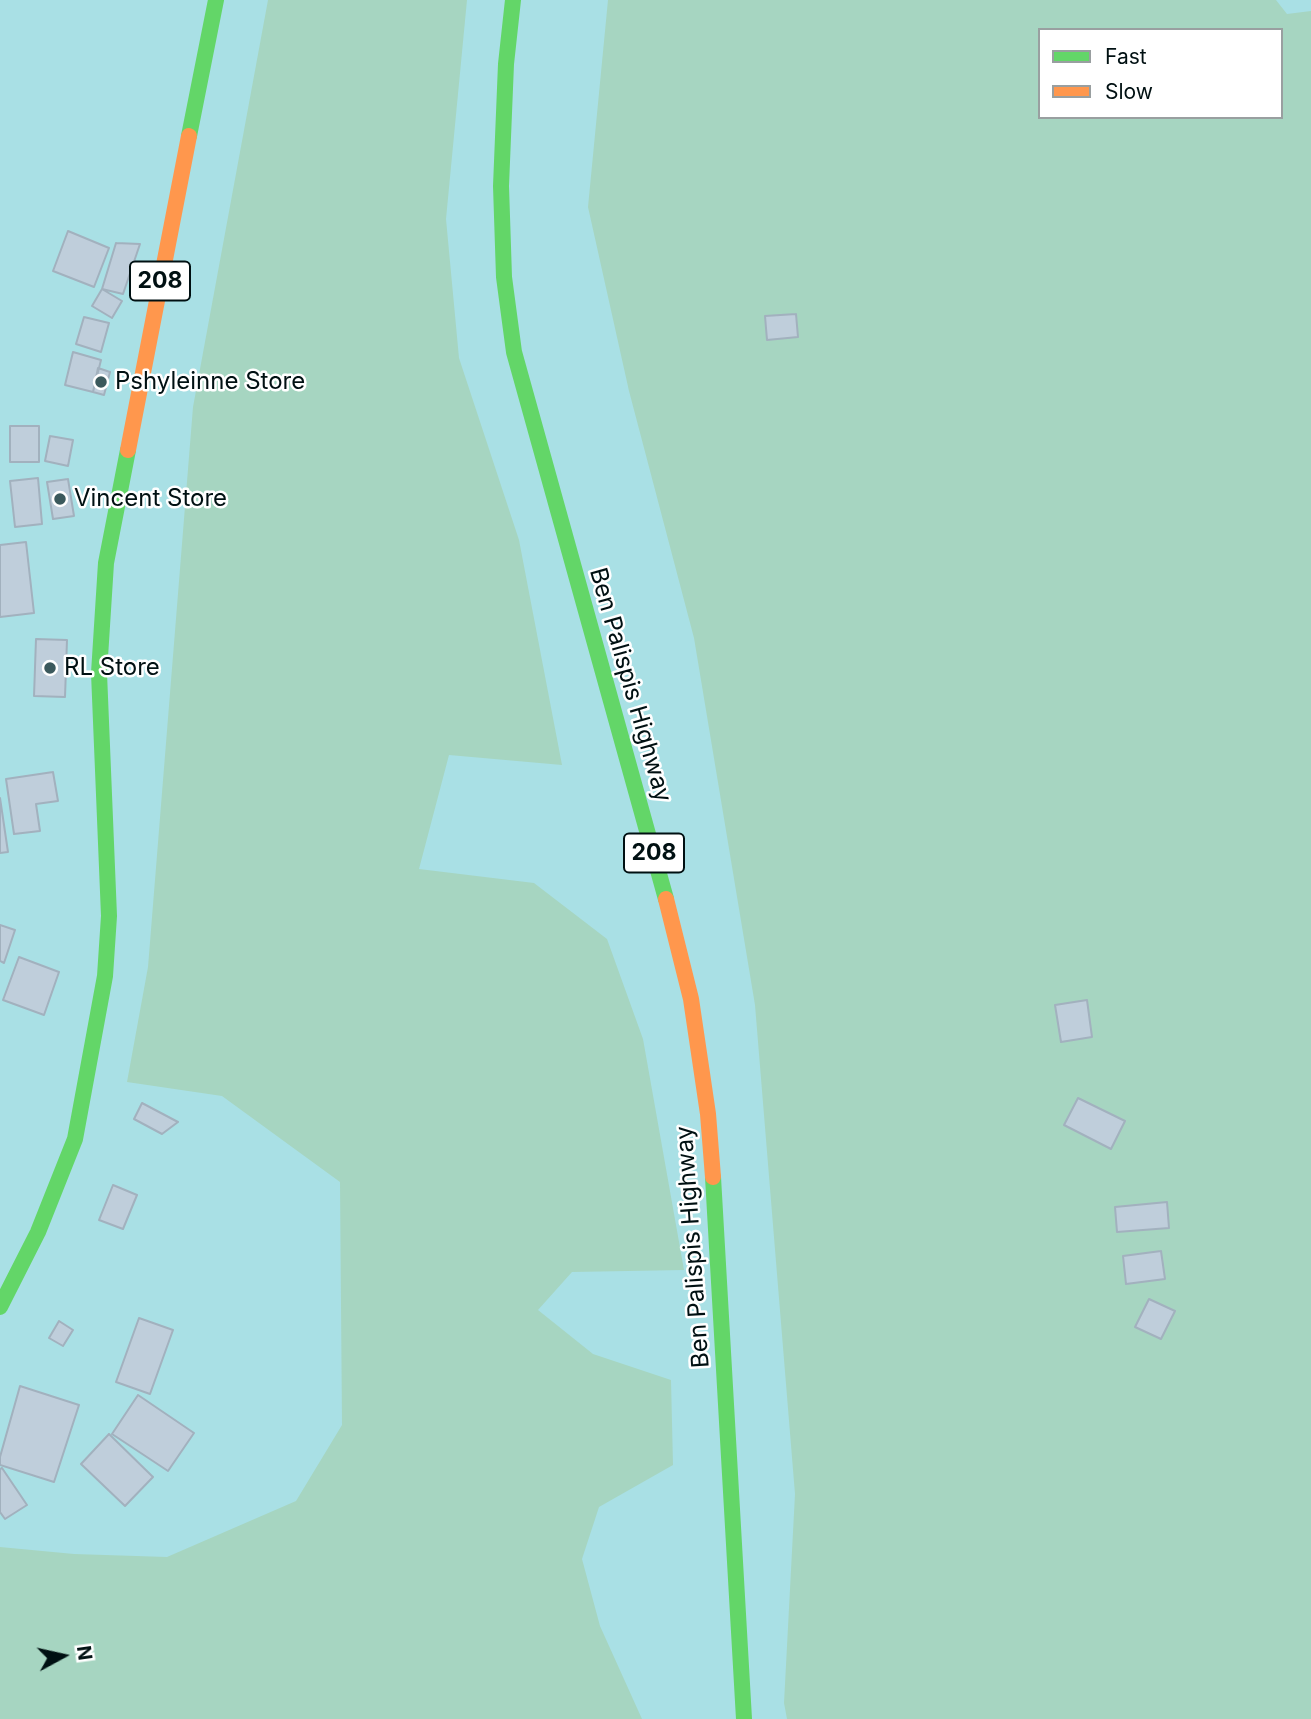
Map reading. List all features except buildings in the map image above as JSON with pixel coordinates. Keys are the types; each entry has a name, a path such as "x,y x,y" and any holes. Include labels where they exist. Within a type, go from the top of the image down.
{"main road":[{"name":"208","path":"0,1307 38,1232 75,1139 105,976 108,916 99,673 106,563 216,0"},
{"name":"Ben Palispis Highway","path":"513,0 506,64 501,186 504,277 512,339 653,848 691,999 708,1114 714,1195 744,1719"}],"green space":[{"path":"268,0 467,0 446,219 459,358 519,540 562,765 449,755 419,869 534,883 607,939 643,1039 684,1270 572,1272 538,1310 593,1354 671,1380 673,1465 599,1507 582,1559 600,1626 642,1719 0,1719 0,1547 74,1554 167,1557 296,1501 342,1425 340,1182 222,1096 127,1082 148,967 193,407"},
{"path":"608,0 1276,0 1287,14 1311,11 1311,1719 787,1719 784,1703 795,1494 755,1005 694,638 629,391 588,207"}],"traffic: fast":[{"path":"189,136 216,0"},
{"path":"513,0 506,64 501,186 504,277 514,352 666,899"},
{"path":"0,1307 38,1232 75,1139 105,976 109,916 99,673 106,563 128,450"},
{"path":"713,1177 744,1719"}],"traffic: slow":[{"path":"128,450 189,136"},
{"path":"666,899 691,999 708,1114 713,1177"}],"place":[{"name":"Pshyleinne Store","path":"101,382"},
{"name":"Vincent Store","path":"60,499"},
{"name":"RL Store","path":"50,668"}]}
